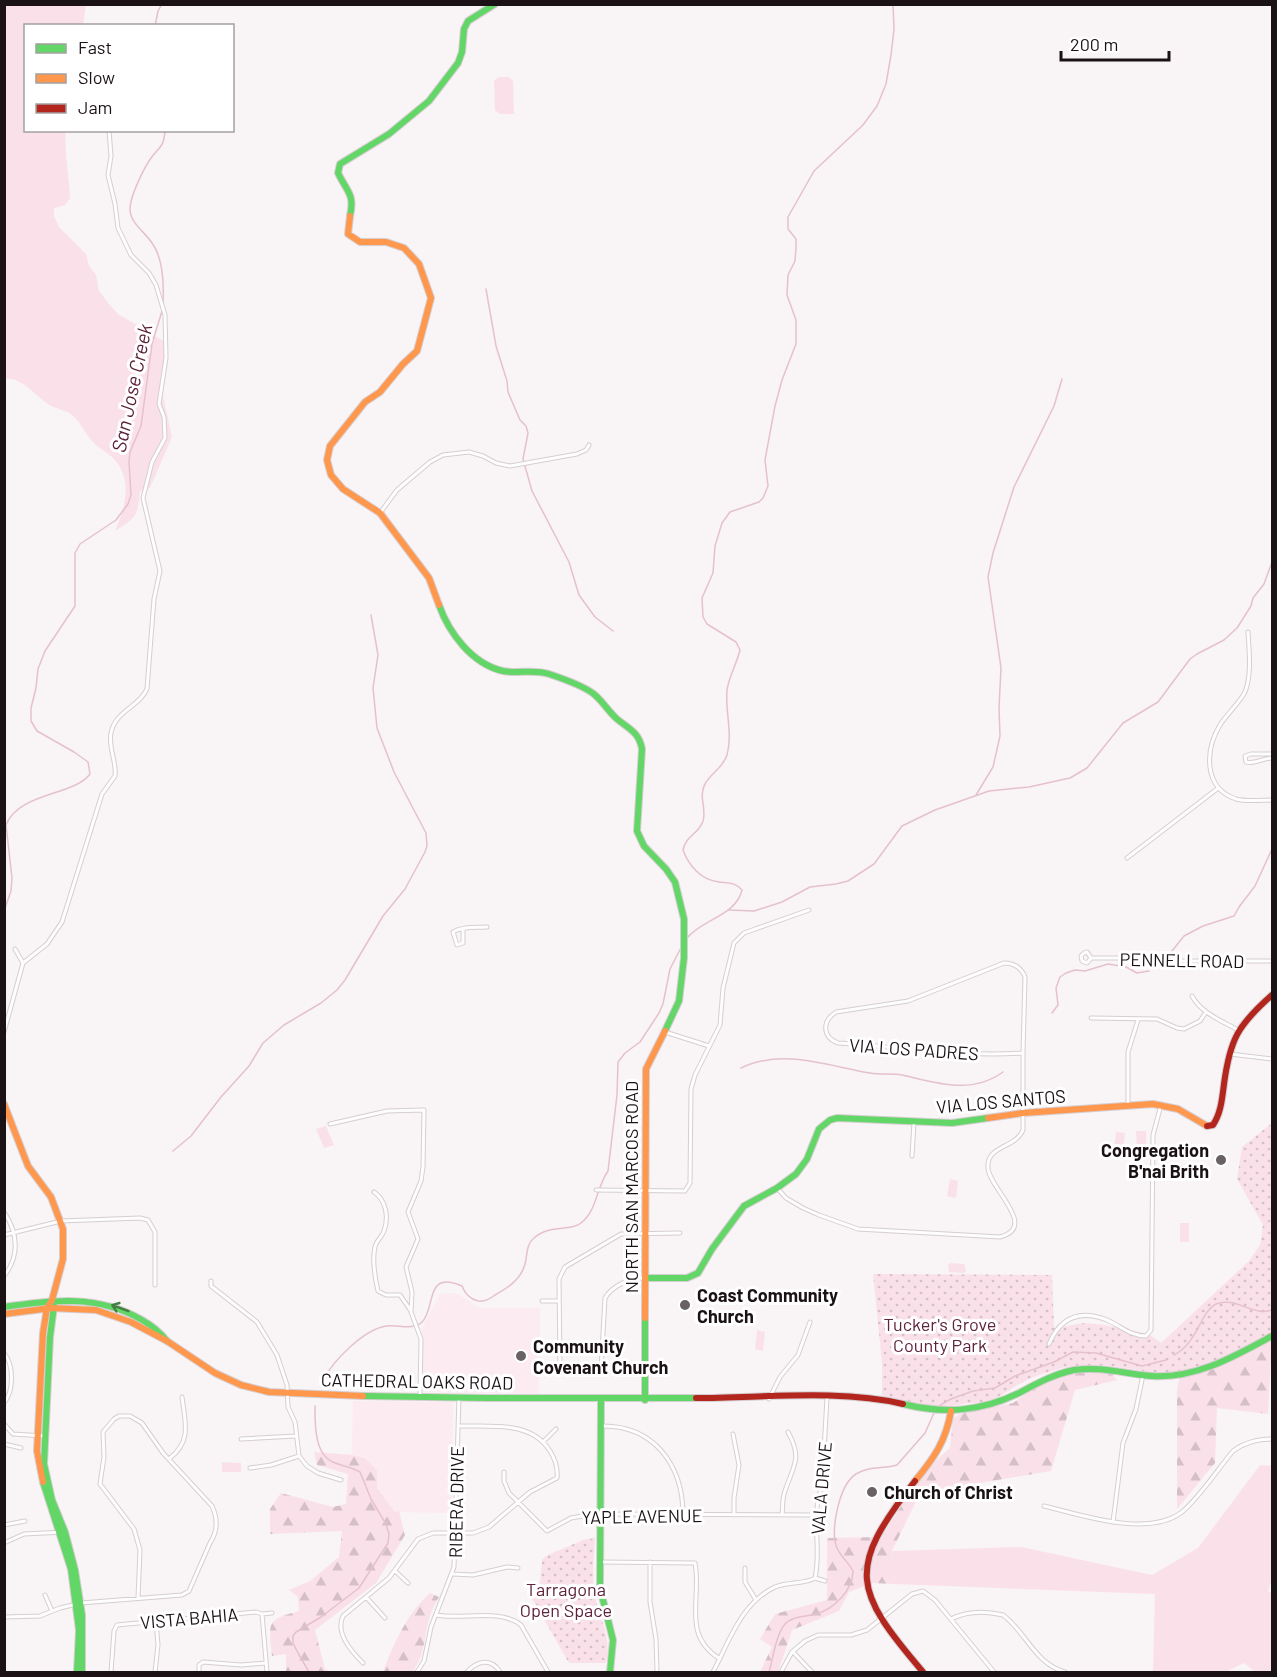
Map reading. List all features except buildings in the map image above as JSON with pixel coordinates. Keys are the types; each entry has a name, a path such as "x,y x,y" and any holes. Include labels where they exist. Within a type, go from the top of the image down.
{"street":[{"name":"NORTH SAN MARCOS ROAD","path":"495,4 489,10 473,16 466,24 459,62 432,96 403,122 362,151 342,161 338,170 338,174 346,183 351,194 352,208 347,223 348,234 360,242 386,242 404,248 416,259 421,268 431,298 417,351 402,364 380,392 357,411 328,451 329,468 339,484 381,513 429,578 446,625 476,659 485,665 504,671 548,673 585,689 594,694 640,739 642,749 636,816 638,838 646,850 673,878 677,886 686,947 678,1005 646,1069 645,1400"},
{"path":"4,1032 23,963 47,944 62,922 102,794 115,776 110,742 111,729 118,717 144,695 148,683 154,599 160,571 143,498 152,462 165,438 164,417 159,404 166,358 165,315 156,285 149,273 130,255 118,228 116,204 108,175 111,156 109,132"},
{"path":"381,513 397,490 430,462 443,455 469,452 510,466 577,454 586,450 589,445"},
{"path":"1248,632 1249,656 1246,690 1219,726 1211,747 1209,767 1217,789 1236,799 1272,800"},
{"path":"1251,754 1270,756 1252,764 1246,762 1245,759 1245,756 1251,754"},
{"path":"1127,858 1217,789"},
{"path":"599,1190 685,1191 689,1186 690,1096 695,1075 720,1025 723,988 731,949 744,933 809,910"},
{"path":"463,928 464,940 461,945 457,945 453,932 463,928 487,927"},
{"path":"15,949 23,963"},
{"name":"PENNELL ROAD","path":"1091,958 1136,958 1162,961 1272,961"},
{"name":"VIA LOS PADRES","path":"777,1188 786,1198 803,1208 858,1229 1005,1236 1012,1229 1014,1217 1012,1210 988,1173 988,1161 996,1150 1011,1144 1021,1135 1025,977 1019,967 1004,963 908,1001 836,1012 826,1025 827,1034 838,1043 953,1053 998,1055 1023,1053"},
{"path":"1272,995 1238,1030 1230,1054 1272,1059"},
{"path":"1192,996 1206,1012 1238,1030"},
{"path":"1091,1018 1157,1019 1184,1029 1200,1021 1206,1012"},
{"path":"1128,1106 1128,1052 1138,1019"},
{"path":"665,1031 709,1046"},
{"name":"VIA LOS SANTOS","path":"645,1278 687,1278 698,1273 712,1249 744,1206 777,1188 796,1174 802,1167 819,1129 830,1120 845,1117 952,1123 1023,1113 1161,1105 1178,1109 1207,1126 1215,1124 1219,1116 1230,1054"},
{"path":"4,1104 28,1167 51,1197 61,1221 64,1249 43,1333 41,1436 37,1451 41,1479 62,1532 79,1604 80,1672"},
{"path":"1049,1344 1061,1324 1069,1319 1083,1316 1105,1319 1132,1334 1148,1335 1150,1330 1153,1135 1161,1105"},
{"path":"330,1124 387,1111 424,1110 421,1181 408,1212 418,1239 406,1267 412,1292 411,1312"},
{"path":"912,1156 914,1122"},
{"path":"374,1192 383,1200 386,1220 384,1232 375,1246 377,1287 380,1293 403,1297 419,1331 421,1339 420,1396"},
{"path":"4,1212 15,1233 16,1247 14,1257 4,1276"},
{"path":"4,1235 61,1221 140,1218 148,1221 155,1232 155,1285"},
{"path":"645,1278 619,1285 604,1298 601,1369 566,1370 560,1367 559,1279 566,1267 621,1234 680,1233"},
{"path":"211,1281 211,1286 257,1322 280,1363 287,1385 288,1407 295,1422 299,1456 307,1466 318,1473 341,1479"},
{"name":"CATHEDRAL OAKS ROAD","path":"4,1307 93,1301 123,1309 163,1335 167,1341 213,1373 235,1384 258,1390 288,1393 601,1400 850,1396 880,1399 941,1411 989,1406 1048,1377 1076,1370 1108,1369 1162,1376 1194,1371 1225,1360 1272,1336"},
{"path":"542,1301 559,1301"},
{"name":"CATHEDRAL OAKS ROAD","path":"4,1314 51,1305"},
{"path":"769,1399 776,1383 798,1355 810,1322"},
{"path":"4,1353 10,1361 10,1395 4,1403"},
{"path":"1113,1522 1123,1443 1136,1409 1143,1375"},
{"name":"RIBERA DRIVE","path":"417,1672 424,1661 436,1615 453,1574 459,1396"},
{"path":"138,1598 140,1550 136,1536 123,1513 100,1484 103,1432 109,1423 119,1416 134,1417 142,1423 154,1443 170,1458 181,1447 186,1436 182,1397"},
{"name":"VALA DRIVE","path":"815,1578 816,1515 822,1486 827,1398"},
{"path":"601,1400 600,1562 602,1600 613,1640 610,1672"},
{"path":"924,1672 880,1619 870,1599 867,1581 870,1547 883,1523 937,1453 948,1429 951,1411"},
{"path":"4,1424 13,1434 41,1436"},
{"path":"363,1663 354,1653 340,1627 343,1616 395,1571 418,1539 433,1533 473,1533 489,1527 535,1488 557,1478 553,1457 543,1442 527,1431 517,1428 458,1426"},
{"path":"601,1426 630,1429 642,1434 656,1445 681,1486 683,1515"},
{"path":"543,1442 556,1429"},
{"path":"782,1515 785,1489 795,1467 795,1450 788,1432"},
{"path":"733,1434 739,1465 734,1515"},
{"path":"241,1439 296,1436"},
{"path":"1044,1506 1113,1522 1154,1524 1176,1517 1185,1509 1233,1451 1246,1443 1272,1439"},
{"path":"4,1444 21,1448"},
{"path":"250,1468 271,1465 299,1456"},
{"name":"VISTA BAHIA","path":"4,1617 40,1616 79,1604 182,1595 189,1591 215,1536 216,1514 212,1506 170,1458"},
{"name":"YAPLE AVENUE","path":"504,1472 506,1488 547,1531 571,1518 600,1514 816,1515"},
{"path":"4,1525 25,1521"},
{"path":"4,1543 24,1534 62,1532"},
{"path":"600,1562 695,1563 697,1632 704,1647 720,1659"},
{"path":"650,1562 650,1602 656,1639 657,1672"},
{"path":"453,1574 482,1574 507,1567 518,1568"},
{"path":"745,1568 745,1582 756,1600"},
{"path":"395,1571 408,1583"},
{"path":"713,1672 743,1615 756,1600 783,1584 815,1578 825,1581"},
{"path":"781,1672 792,1652 805,1641 818,1635 851,1635 862,1632 873,1626 912,1594 923,1590 951,1619 994,1672"},
{"path":"45,1594 52,1611"},
{"path":"366,1597 385,1618"},
{"name":"VISTA BAHIA","path":"111,1672 115,1626 256,1612 272,1613"},
{"path":"262,1614 267,1672"},
{"path":"951,1619 960,1614 1003,1615 1041,1659 1056,1670 1065,1672"},
{"path":"436,1615 502,1617 516,1621 521,1624 548,1672"},
{"path":"155,1672 158,1645 156,1622"},
{"path":"792,1652 812,1672"},
{"path":"199,1672 203,1662 241,1665 266,1663"},
{"path":"467,1672 476,1663 485,1662 495,1665 500,1672"}],"shaded area":[{"path":"456,1293 480,1308 540,1308 539,1394 425,1392 422,1329 440,1294"},
{"path":"353,1401 453,1402 452,1513 395,1512 377,1488 365,1458 352,1455"}],"green space":[{"path":"5,5 86,5 83,24 24,24 24,132 66,132 70,198 65,205 54,208 54,216 59,227 86,254 89,266 96,275 99,291 118,314 167,343 162,392 172,437 150,488 140,491 137,511 132,519 115,531 126,493 121,469 112,457 92,441 72,415 51,406 18,381 5,379"},
{"path":"498,77 509,77 513,81 514,114 500,114 495,110 494,81"},
{"name":"Tucker's Grove County Park","path":"1272,1123 1272,1338 1221,1364 1180,1376 1164,1377 1126,1368 1081,1365 1036,1376 984,1403 969,1403 937,1409 882,1397 882,1362 873,1274 1052,1275 1054,1328 1084,1323 1104,1325 1149,1334 1161,1343 1249,1261 1260,1245 1263,1225 1237,1179 1242,1147"},
{"path":"326,1126 334,1145 324,1148 316,1129"},
{"path":"1136,1131 1146,1131 1146,1150 1137,1150"},
{"path":"1116,1132 1125,1133 1123,1150 1114,1149"},
{"path":"950,1179 958,1181 955,1198 947,1196"},
{"path":"1180,1223 1189,1223 1189,1242 1180,1242"},
{"path":"950,1263 964,1264 966,1271 964,1273 949,1272"},
{"path":"48,1315 43,1424 40,1430 44,1343"},
{"path":"757,1330 765,1332 763,1351 755,1349"},
{"path":"1272,1338 1268,1414 1217,1408 1215,1463 1177,1509 1177,1389 1180,1376 1226,1362"},
{"path":"1108,1369 1117,1380 1075,1390 1051,1471 920,1493 892,1551 895,1584 873,1583 849,1592 839,1611 792,1630 778,1672 760,1672 772,1647 760,1639 775,1614 827,1600 827,1538 881,1537 925,1470 950,1448 953,1419 960,1414 1013,1403 1051,1376"},
{"path":"314,1452 365,1458 377,1470 377,1488 395,1512 399,1511 405,1535 376,1583 315,1630 325,1669 330,1672 286,1672 286,1654 272,1656 270,1630 272,1624 280,1617 299,1611 298,1597 289,1590 310,1581 339,1557 342,1531 270,1534 270,1509 281,1493 333,1507 346,1504 348,1474 317,1465"},
{"path":"222,1462 241,1463 241,1472 222,1472"},
{"path":"1260,1465 1272,1466 1272,1579 1268,1591 1272,1593 1272,1672 1255,1672 1244,1663 1226,1672 1153,1671 1155,1594 895,1584 892,1551 1021,1547 1152,1575 1198,1548"},
{"name":"Tarragona Open Space","path":"595,1538 593,1584 608,1644 606,1663 569,1663 530,1595 540,1583 542,1560 546,1556 583,1540"},
{"path":"430,1593 439,1597 430,1616 422,1653 416,1666 412,1672 383,1672 407,1620"}],"waterway":[{"name":"San Jose Creek","path":"155,24 162,4"},
{"path":"687,938 701,926 733,906 742,890 734,884 713,881 701,875 692,867 683,850 687,841 699,829 703,821 702,793 705,784 727,755 729,747 727,690 740,650 736,642 707,624 703,617 702,598 713,573 715,546 722,523 730,512 759,502 768,486 765,460 775,406 796,344 796,320 787,295 788,275 795,261 796,239 788,229 788,217 814,171 863,125 877,106 886,84 891,55 894,29 893,4"},
{"name":"San Jose Creek","path":"163,306 163,282 159,257 152,243 132,219 130,209 138,182 148,163 163,143 165,132"},
{"path":"486,289 496,346 507,381 508,392 528,433 523,459 532,491 569,562 579,595 595,617 613,631"},
{"name":"San Jose Creek","path":"4,911 11,891 12,878 6,825 22,806 72,787 90,774 88,762 37,731 31,721 31,708 38,669 45,651 75,606 75,553 80,544 116,520 128,504 131,495 130,452 141,426 152,344 162,311"},
{"path":"976,795 993,767 1000,736 1001,668 988,577 993,553 1014,487 1054,406 1062,379"},
{"path":"729,910 754,911 782,902 810,887 848,881 874,864 902,826 935,810 989,791 1029,787 1070,778 1087,768 1123,723 1158,702 1190,659 1224,640 1237,628 1251,606 1253,598 1264,584 1272,562"},
{"path":"173,1151 191,1136 249,1066 263,1043 284,1025 321,1003 337,990 383,916 405,889 425,852 426,833 394,772 377,728 373,688 378,655 371,615"},
{"path":"1168,956 1184,936 1203,926 1234,916 1255,886 1272,849"},
{"path":"323,1380 342,1355 368,1333 386,1326 409,1327 422,1322 436,1286 450,1282 462,1286 468,1296 475,1300 487,1300 516,1280 522,1272 529,1244 534,1238 553,1229 576,1226 586,1218 608,1171 617,1095 618,1062 625,1053 640,1042 659,1013 670,969 684,942"},
{"path":"1052,1013 1058,1005 1056,988 1060,977 1066,973 1075,970 1085,971 1108,964 1126,967 1137,973 1149,971"},
{"path":"741,1068 773,1059 805,1060 870,1073 902,1075 954,1085 979,1083 1003,1072"},
{"path":"1174,1355 1182,1350 1194,1336 1206,1314 1216,1304 1223,1302 1258,1311 1272,1310"},
{"path":"937,1409 951,1399 973,1391 995,1388 1015,1376 1054,1362 1073,1352 1096,1353 1142,1366 1166,1360"},
{"path":"309,1672 293,1643 293,1636 359,1588 388,1543 389,1534 360,1472 333,1462 322,1452 317,1437 315,1406"},
{"path":"769,1672 777,1640 785,1624 791,1619 816,1614 829,1608 841,1598 850,1585 853,1571 837,1548 835,1540 835,1520 841,1498 850,1480 856,1474 866,1470 897,1465 925,1433 934,1413"}],"traffic: fast":[{"path":"350,216 352,203 338,173 340,164 389,134 429,101 458,63 462,52 464,29 468,21 495,4"},
{"path":"439,605 455,636 481,662 503,671 544,673 580,686 595,695 639,739 642,749 637,831 644,846 675,882 684,919 684,958 679,1001 665,1031"},
{"path":"645,1278 687,1278 698,1273 712,1249 744,1206 777,1188 796,1174 807,1159 819,1129 830,1120 837,1118 952,1123 988,1118"},
{"path":"4,1307 57,1301 109,1306 145,1322 167,1341"},
{"path":"54,1306 50,1337 44,1464 52,1500 65,1532 75,1570 82,1615 82,1672"},
{"path":"645,1318 645,1400"},
{"path":"903,1404 947,1410 976,1407 1005,1399 1052,1377 1074,1370 1103,1370 1152,1376 1184,1374 1215,1365 1272,1336"},
{"path":"363,1396 696,1398"},
{"path":"601,1399 600,1588 613,1640 610,1672"},
{"path":"43,1482 71,1569 79,1630 77,1672"}],"traffic: slow":[{"path":"350,216 348,234 360,242 386,242 404,248 419,264 431,298 417,351 380,392 365,402 330,446 327,460 331,475 343,489 380,513 429,578 439,605"},
{"path":"645,1318 646,1069 665,1031"},
{"path":"4,1104 28,1166 51,1197 63,1229 63,1259 52,1300 47,1308 43,1333 37,1451 43,1482"},
{"path":"988,1118 1023,1113 1153,1104 1178,1109 1207,1126"},
{"path":"4,1314 51,1308 96,1310 131,1322 167,1341 215,1373 241,1385 269,1392 363,1396"},
{"path":"915,1481 938,1449 951,1411"}],"traffic: jam":[{"path":"1207,1126 1213,1125 1219,1111 1226,1068 1233,1044 1243,1024 1272,995"},
{"path":"696,1398 801,1395 878,1399 903,1404"},
{"path":"915,1481 877,1536 869,1558 867,1579 872,1599 883,1620 923,1672"}],"place":[{"name":"Congregation B'nai Brith","path":"1221,1160"},
{"name":"Coast Community Church","path":"685,1305"},
{"name":"Community Covenant Church","path":"521,1356"},
{"name":"Church of Christ","path":"872,1492"}]}
